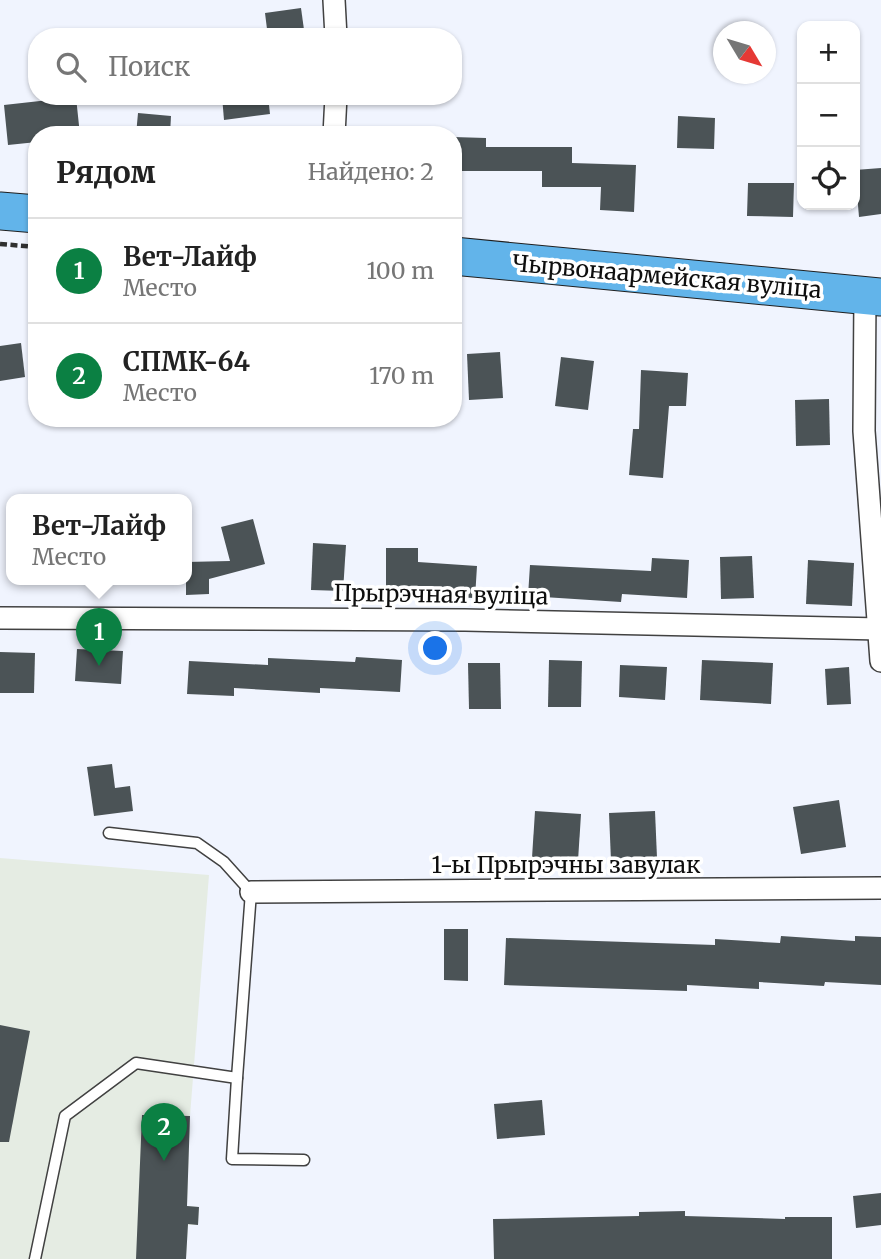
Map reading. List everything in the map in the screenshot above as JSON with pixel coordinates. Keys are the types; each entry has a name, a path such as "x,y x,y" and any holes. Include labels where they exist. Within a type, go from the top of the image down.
{"highway":[{"path":"0,211 28,213"},
{"name":"Чырвонаармейская вуліца","path":"462,257 873,296"}],"street":[{"path":"334,0 336,28"},
{"path":"334,126 335,105"},
{"path":"873,296 864,431 881,660"},
{"name":"Прырэчная вуліца","path":"0,618 452,620 880,629"},
{"name":"1-ы Прырэчны завулак","path":"251,892 881,888"}],"lane":[{"path":"109,833 197,843 224,862 251,892 232,1159 304,1160"},
{"path":"35,1259 65,1116 136,1063 237,1078"}],"path":[{"path":"0,244 28,246"}],"shaded area":[{"path":"0,858 209,875 190,1116 187,1206 199,1207 198,1225 188,1225 186,1259 0,1259"}],"building":[{"path":"301,8 304,28 267,28 265,13"},
{"path":"28,102 28,105 77,105 79,126 28,126 28,143 8,145 4,105"},
{"path":"223,105 269,105 270,114 224,120"},
{"path":"138,113 171,116 170,126 137,126"},
{"path":"678,116 715,118 714,149 677,148"},
{"path":"462,137 486,138 486,147 572,147 572,163 636,165 634,212 600,210 601,187 542,187 542,171 462,171"},
{"path":"881,168 881,214 859,217 860,170"},
{"path":"748,183 794,183 793,217 747,216"},
{"path":"21,343 25,377 0,381 0,346"},
{"path":"500,352 503,398 469,400 467,354"},
{"path":"561,357 594,361 588,410 555,406"},
{"path":"641,370 688,373 686,406 669,406 663,478 629,475 633,429 639,429"},
{"path":"829,399 830,445 796,446 795,400"},
{"path":"253,519 265,564 209,579 209,594 186,595 186,585 192,585 192,562 230,561 221,527"},
{"path":"313,543 346,545 343,591 311,590"},
{"path":"386,548 418,548 418,562 477,566 475,598 386,595"},
{"path":"752,556 754,598 721,599 720,557"},
{"path":"652,558 689,560 687,598 622,594 621,602 528,596 530,565 651,571"},
{"path":"808,560 854,563 852,606 806,604"},
{"path":"77,649 123,651 121,684 75,681"},
{"path":"0,652 35,653 34,693 0,693"},
{"path":"356,657 402,660 400,692 320,688 320,693 234,688 234,696 187,694 189,661 268,665 268,658 355,662"},
{"path":"549,660 582,661 581,707 548,707"},
{"path":"702,660 773,663 771,704 700,700"},
{"path":"468,663 500,663 501,709 469,709"},
{"path":"620,665 667,667 665,700 619,697"},
{"path":"849,667 851,704 827,705 825,669"},
{"path":"112,764 115,788 130,786 133,811 94,816 87,767"},
{"path":"839,800 846,847 801,854 793,807"},
{"path":"535,811 581,814 578,861 532,858"},
{"path":"655,811 657,858 611,861 609,813"},
{"path":"444,929 468,929 468,981 444,980"},
{"path":"781,936 855,941 855,936 881,937 881,985 825,982 824,986 759,982 759,989 687,985 687,991 504,985 506,938 715,945 715,939 780,943"},
{"path":"0,1025 30,1031 9,1142 0,1142"},
{"path":"542,1100 545,1135 497,1139 494,1104"},
{"path":"142,1115 190,1116 187,1206 199,1207 198,1225 188,1224 186,1259 136,1259"},
{"path":"881,1193 881,1225 856,1228 853,1196"},
{"path":"685,1211 685,1216 785,1219 832,1217 832,1259 494,1259 493,1219 639,1216 639,1212"}],"place":[{"name":"Вет-Лайф","path":"99,666"},
{"name":"СПМК-64","path":"164,1161"}]}
